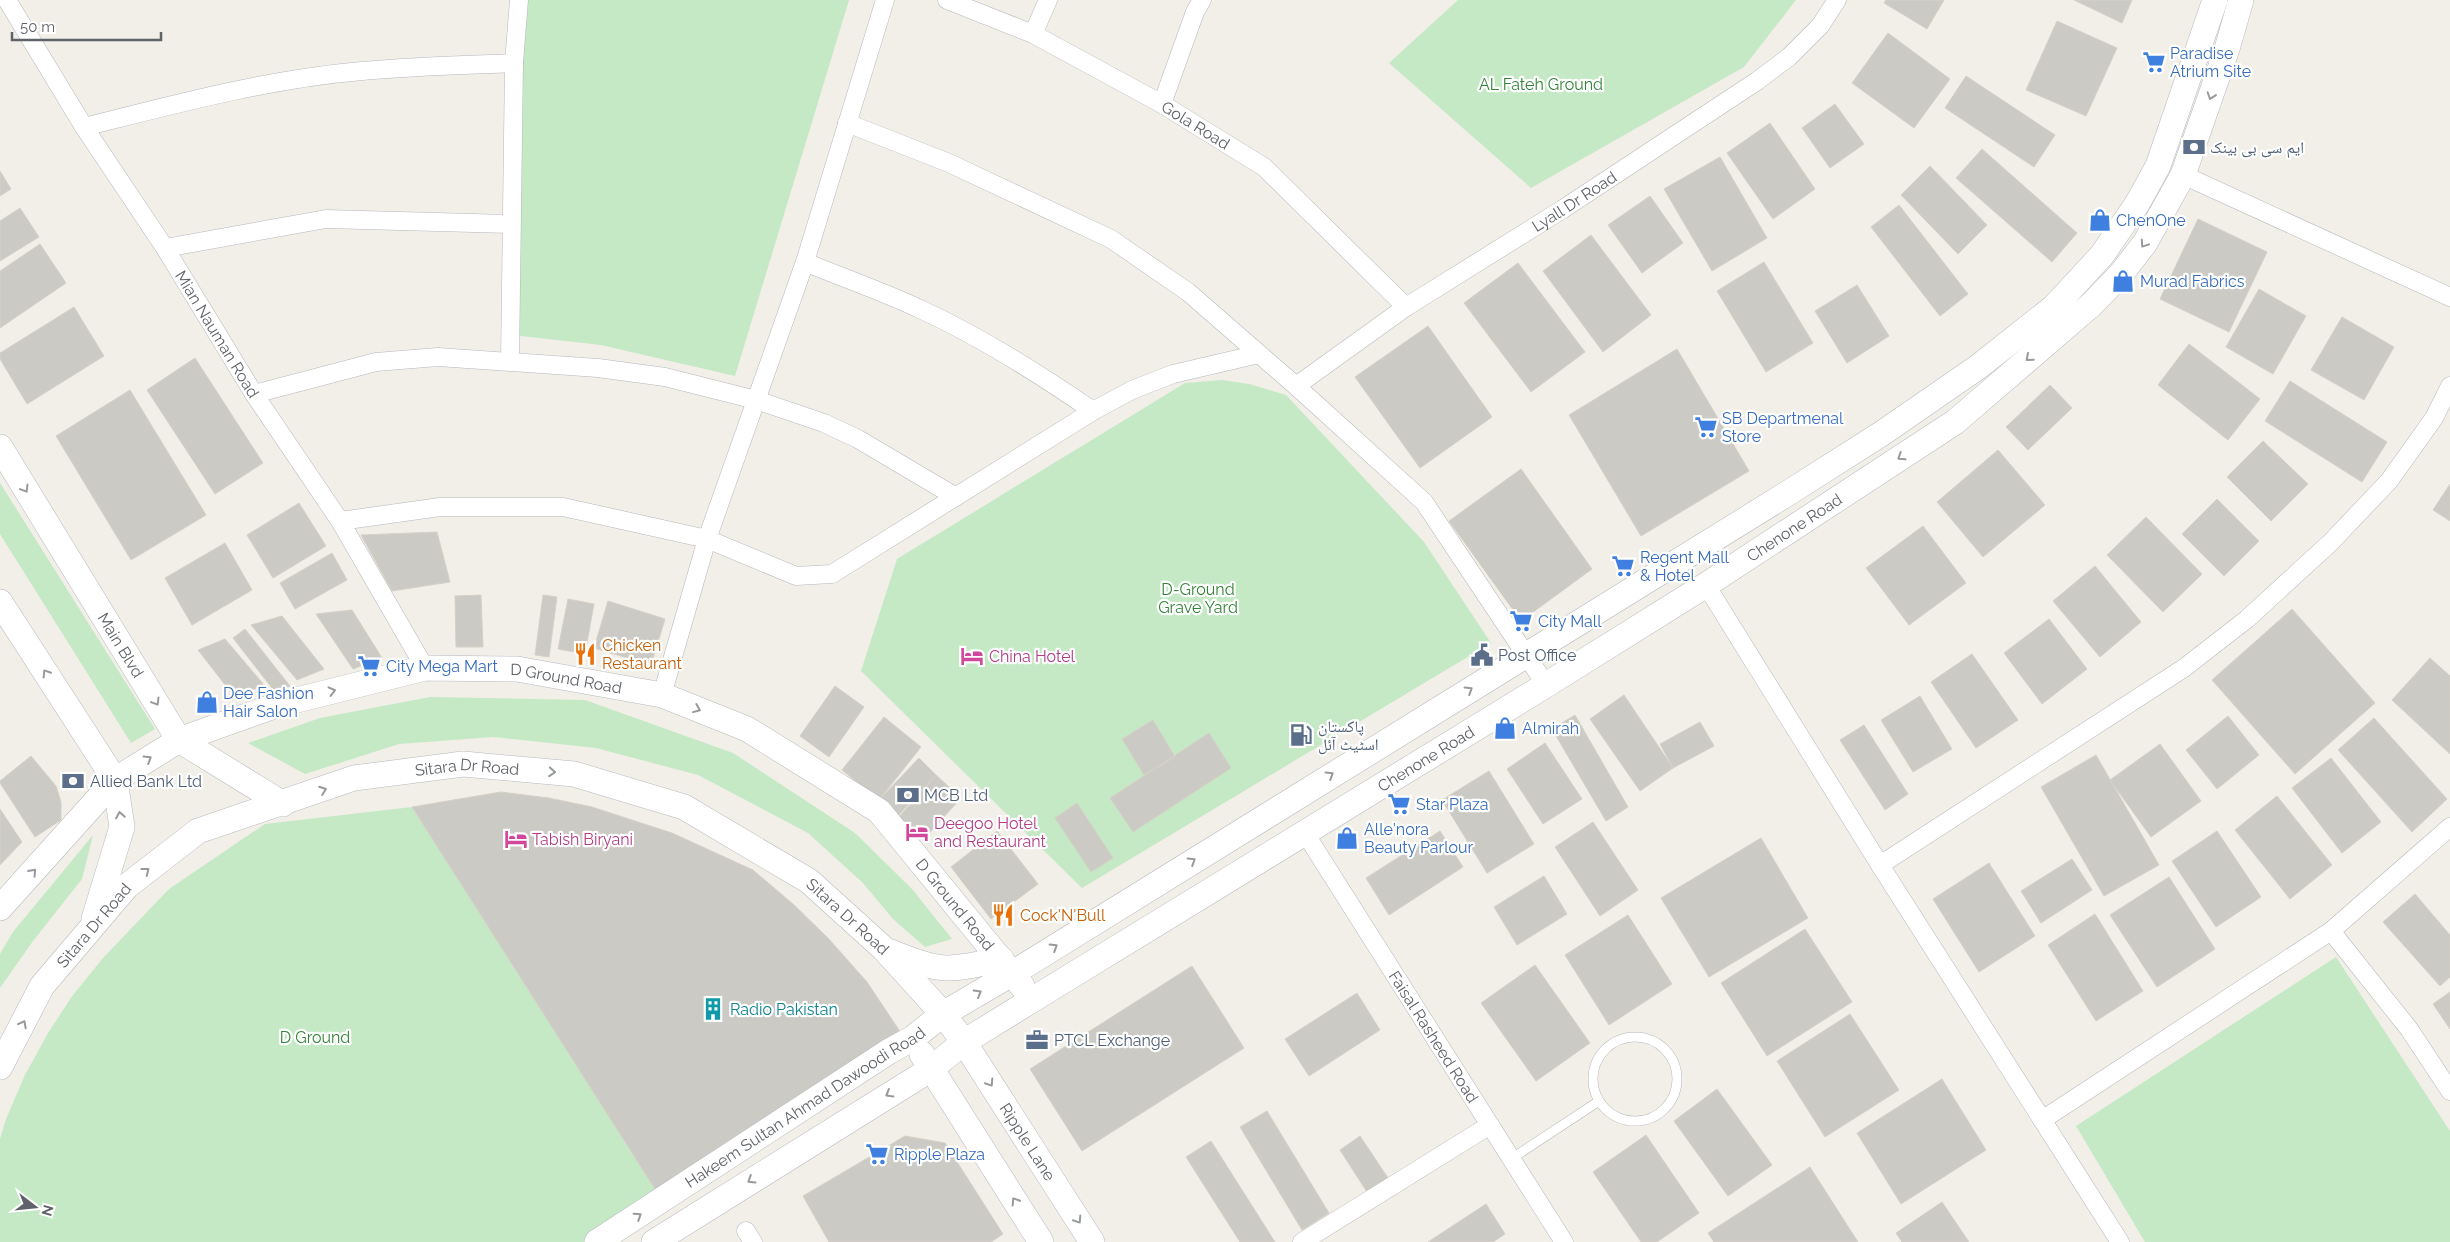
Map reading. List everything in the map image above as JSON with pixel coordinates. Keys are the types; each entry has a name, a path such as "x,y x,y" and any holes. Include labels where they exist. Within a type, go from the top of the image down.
{"street":[{"path":"510,361 514,63 519,0"},
{"path":"662,695 707,539 804,262 885,0"},
{"name":"Gola Road","path":"947,0 1033,34 1162,104 1264,167 1406,307"},
{"path":"1033,34 1048,0"},
{"path":"1162,104 1195,12 1202,0"},
{"name":"Lyall Dr Road","path":"1296,386 1406,307 1563,209 1757,81 1790,57 1820,26 1837,0"},
{"name":"Chenone Road","path":"1007,966 1526,655 1881,434 1978,367 2054,307 2102,255 2137,204 2158,166 2215,0"},
{"name":"Chenone Road","path":"964,1042 1546,686 1706,585 1955,422 2091,305 2120,274 2145,243 2183,175 2227,49 2241,0"},
{"name":"Mian Nauman Road","path":"6,2 84,127 164,248 254,394 340,521 425,668"},
{"path":"84,127 222,92 292,80 362,71 514,63"},
{"path":"847,123 949,163 1111,239 1188,292 1296,386 1424,502 1546,686"},
{"path":"2183,175 2450,297"},
{"path":"164,248 326,219 511,224"},
{"path":"804,262 922,309 1030,368 1093,411"},
{"path":"340,521 440,507 563,507 707,539 796,576 832,574 1093,411 1132,390 1173,374 1259,354"},
{"path":"254,394 376,362 438,357 598,368 665,377 756,400 824,423 858,439 956,496"},
{"path":"1880,865 2184,668 2247,618 2330,543 2389,481 2434,418 2450,386"},
{"name":"Main Blvd","path":"0,447 179,740 283,804"},
{"path":"1706,585 1880,865 2120,1242"},
{"path":"0,602 115,780 122,827 91,928"},
{"name":"D Ground Road","path":"0,908 115,780 179,740 277,705 425,668 517,669 662,695 748,729 879,811 1007,966 1032,1000"},
{"name":"Sitara Dr Road","path":"0,1067 42,986 127,886 198,831 283,804 354,778 463,764 574,774 684,807 809,881 884,949 943,1014 964,1042"},
{"path":"2042,1120 2331,930 2450,827"},
{"name":"Faisal Rasheed Road","path":"1305,833 1564,1242"},
{"path":"2331,930 2409,1029 2450,1091"},
{"path":"884,949 921,965 941,969 1007,966"},
{"name":"Hakeem Sultan Ahmad Dawoodi Road","path":"596,1242 888,1052 913,1038 1007,966"},
{"path":"913,1038 1041,1242"},
{"name":"Hakeem Sultan Ahmad Dawoodi Road","path":"654,1242 931,1069 964,1042"},
{"name":"Ripple Lane","path":"964,1042 1092,1242"},
{"path":"1302,1242 1490,1125"}],"lane":[{"path":"1644,1037 1654,1041 1671,1056 1675,1066 1676,1088 1669,1102 1658,1114 1637,1121 1626,1120 1606,1110 1599,1101 1592,1080 1594,1070 1597,1059 1612,1043 1622,1038 1644,1037"},
{"path":"1511,1159 1599,1101"}],"green space":[{"path":"521,0 849,0 735,376 601,345 504,334"},
{"name":"AL Fateh Ground","path":"1458,0 1796,0 1744,67 1531,188 1389,63"},
{"name":"D-Ground Grave Yard","path":"1222,380 1249,384 1286,395 1424,542 1491,643 1082,888 861,671 897,559 1185,383"},
{"path":"0,483 155,729 131,743 0,534"},
{"path":"430,697 585,700 733,753 855,833 912,889 952,939 925,947 893,919 863,883 808,833 698,775 596,748 493,737 399,744 305,774 248,743 320,718"},
{"name":"D Ground","path":"412,807 660,1197 588,1242 0,1242 0,1139 6,1119 25,1075 48,1033 73,995 103,958 169,889 265,824"},
{"path":"93,835 82,879 33,941 0,988 0,954 13,932"},
{"path":"2336,957 2450,1131 2450,1242 2145,1242 2076,1126"}],"building":[{"path":"1886,0 1944,0 1927,29 1884,3"},
{"path":"2074,0 2132,0 2122,23"},
{"path":"2057,21 2117,48 2086,116 2026,90"},
{"path":"1888,33 1950,79 1914,128 1852,83"},
{"path":"1966,76 2055,135 2034,167 1945,108"},
{"path":"1835,104 1864,144 1830,168 1802,128"},
{"path":"1770,123 1815,189 1773,219 1727,153"},
{"path":"1982,149 2077,233 2052,262 1956,178"},
{"path":"1720,157 1767,238 1712,271 1664,189"},
{"path":"1930,166 1987,225 1958,254 1901,195"},
{"path":"0,171 11,189 0,196"},
{"path":"1650,196 1683,243 1642,273 1608,225"},
{"path":"1899,205 1968,294 1940,316 1871,227"},
{"path":"20,208 39,237 0,261 0,221"},
{"path":"2198,219 2267,252 2229,332 2160,299"},
{"path":"1591,235 1651,315 1603,352 1543,271"},
{"path":"40,244 66,283 0,328 0,271"},
{"path":"1764,262 1813,343 1766,372 1717,291"},
{"path":"1518,263 1585,352 1531,392 1464,303"},
{"path":"1857,285 1889,336 1847,363 1815,311"},
{"path":"2259,289 2306,316 2273,374 2226,347"},
{"path":"74,307 104,356 27,404 0,359 0,353"},
{"path":"2342,317 2394,347 2364,400 2311,370"},
{"path":"1428,326 1492,417 1420,468 1355,377"},
{"path":"2189,344 2260,399 2228,440 2158,385"},
{"path":"1677,349 1749,471 1641,536 1569,415"},
{"path":"195,358 263,463 215,494 147,390"},
{"path":"2290,381 2387,442 2362,482 2265,421"},
{"path":"2050,385 2072,408 2028,450 2006,427"},
{"path":"130,390 206,515 131,560 56,436"},
{"path":"2263,441 2308,484 2271,521 2227,477"},
{"path":"1998,450 2045,505 1983,557 1937,502"},
{"path":"1521,469 1592,569 1521,621 1449,521"},
{"path":"2450,484 2450,521 2433,510"},
{"path":"2217,499 2259,541 2224,576 2182,534"},
{"path":"299,503 326,546 273,578 247,535"},
{"path":"2146,517 2202,574 2163,612 2107,555"},
{"path":"1923,526 1966,583 1909,625 1866,568"},
{"path":"437,532 450,582 392,591 361,535"},
{"path":"225,543 252,590 192,625 165,578"},
{"path":"332,553 347,580 295,609 280,583"},
{"path":"2095,566 2141,622 2100,657 2053,601"},
{"path":"481,595 483,647 456,647 455,596"},
{"path":"543,595 557,597 549,657 535,655"},
{"path":"568,599 594,604 585,654 558,649"},
{"path":"608,601 665,619 651,665 594,648"},
{"path":"2292,609 2375,703 2295,774 2212,680"},
{"path":"352,610 382,658 353,669 316,614"},
{"path":"282,616 324,669 297,680 251,625"},
{"path":"2049,619 2087,669 2042,704 2004,653"},
{"path":"245,629 290,686 275,692 233,638"},
{"path":"225,639 265,686 233,695 198,650"},
{"path":"1972,654 2018,720 1976,748 1931,682"},
{"path":"2430,658 2450,676 2450,754 2392,700"},
{"path":"835,686 864,707 829,757 800,736"},
{"path":"1624,695 1673,768 1640,791 1590,719"},
{"path":"1920,696 1952,749 1913,772 1881,720"},
{"path":"1575,715 1628,807 1606,821 1552,729"},
{"path":"2228,716 2259,755 2217,789 2186,750"},
{"path":"884,717 921,747 879,800 842,770"},
{"path":"2374,718 2447,799 2412,832 2338,750"},
{"path":"1153,720 1175,757 1144,775 1122,739"},
{"path":"1700,722 1714,746 1673,768 1660,744"},
{"path":"1864,725 1908,794 1885,810 1840,740"},
{"path":"1209,733 1231,768 1133,832 1110,798"},
{"path":"1545,743 1582,799 1543,824 1507,769"},
{"path":"2160,744 2201,801 2151,837 2110,780"},
{"path":"2096,755 2159,865 2104,896 2041,787"},
{"path":"31,756 56,786 61,802 61,820 35,837 0,783 0,781"},
{"path":"919,758 936,775 895,819 877,802"},
{"path":"2331,758 2381,822 2342,853 2292,788"},
{"path":"1489,771 1534,844 1487,873 1442,800"},
{"path":"936,775 961,798 923,840 898,818"},
{"name":"Radio Pakistan","path":"501,792 549,798 592,807 672,833 753,870 793,904 828,938 867,982 903,1036 660,1197 412,807"},
{"path":"2277,796 2332,865 2290,899 2235,830"},
{"path":"1077,803 1113,858 1091,872 1055,818"},
{"path":"0,809 22,842 0,865"},
{"path":"1593,822 1638,890 1600,916 1555,847"},
{"path":"997,831 1038,884 991,919 951,867"},
{"path":"1440,831 1463,867 1389,915 1366,878"},
{"path":"2217,831 2261,897 2216,927 2172,861"},
{"path":"1761,838 1808,918 1709,977 1661,898"},
{"path":"2072,859 2092,890 2041,923 2021,891"},
{"path":"1989,863 2035,936 1979,972 1933,899"},
{"path":"1544,876 1567,914 1517,945 1494,907"},
{"path":"2169,877 2215,949 2157,987 2110,915"},
{"path":"2415,894 2450,935 2450,977 2440,986 2383,922"},
{"path":"2095,914 2143,991 2096,1021 2048,945"},
{"path":"1628,915 1672,984 1609,1025 1565,955"},
{"path":"1805,929 1852,1002 1767,1056 1721,983"},
{"path":"1535,965 1590,1043 1536,1081 1481,1003"},
{"path":"1192,966 1244,1048 1082,1151 1030,1069"},
{"path":"2450,992 2450,1029 2433,1004"},
{"path":"1357,993 1380,1030 1309,1076 1285,1039"},
{"path":"1850,1014 1899,1090 1825,1137 1777,1061"},
{"path":"1942,1079 1986,1150 1901,1204 1857,1133"},
{"path":"1717,1089 1772,1165 1728,1196 1674,1121"},
{"path":"1267,1111 1329,1213 1302,1230 1240,1127"},
{"path":"1646,1135 1699,1213 1657,1242 1641,1242 1593,1172"},
{"path":"905,1136 945,1143 1003,1234 991,1242 829,1242 803,1196"},
{"path":"1360,1136 1388,1178 1367,1192 1340,1150"},
{"path":"1211,1141 1275,1242 1240,1242 1186,1157"},
{"path":"1810,1167 1858,1242 1714,1242 1708,1233"},
{"path":"1942,1202 1969,1242 1902,1242 1896,1233"},
{"path":"1486,1204 1505,1234 1493,1242 1428,1242"}],"place":[{"name":"Paradise Atrium Site","path":"2154,62"},
{"name":"ایم سی بی بینک","path":"2194,147"},
{"name":"ChenOne","path":"2100,220"},
{"name":"Murad Fabrics","path":"2123,281"},
{"name":"SB Departmenal Store","path":"1706,427"},
{"name":"Regent Mall & Hotel","path":"1623,566"},
{"name":"City Mall","path":"1521,621"},
{"name":"Chicken Restaurant","path":"585,654"},
{"name":"Post Office","path":"1482,655"},
{"name":"China Hotel","path":"972,656"},
{"name":"City Mega Mart","path":"369,666"},
{"name":"Dee Fashion Hair Salon","path":"207,702"},
{"name":"Almirah","path":"1505,728"},
{"name":"پاکستان اسٹیٹ آئل","path":"1301,735"},
{"name":"Allied Bank Ltd","path":"73,781"},
{"name":"MCB Ltd","path":"908,795"},
{"name":"Star Plaza","path":"1399,804"},
{"name":"Deegoo Hotel and Restaurant","path":"917,832"},
{"name":"Alle'nora Beauty Parlour","path":"1347,838"},
{"name":"Tabish Biryani","path":"516,839"},
{"name":"Cock'N'Bull","path":"1003,915"},
{"name":"Radio Pakistan","path":"713,1009"},
{"name":"PTCL Exchange","path":"1037,1040"},
{"name":"Ripple Plaza","path":"877,1154"}]}
